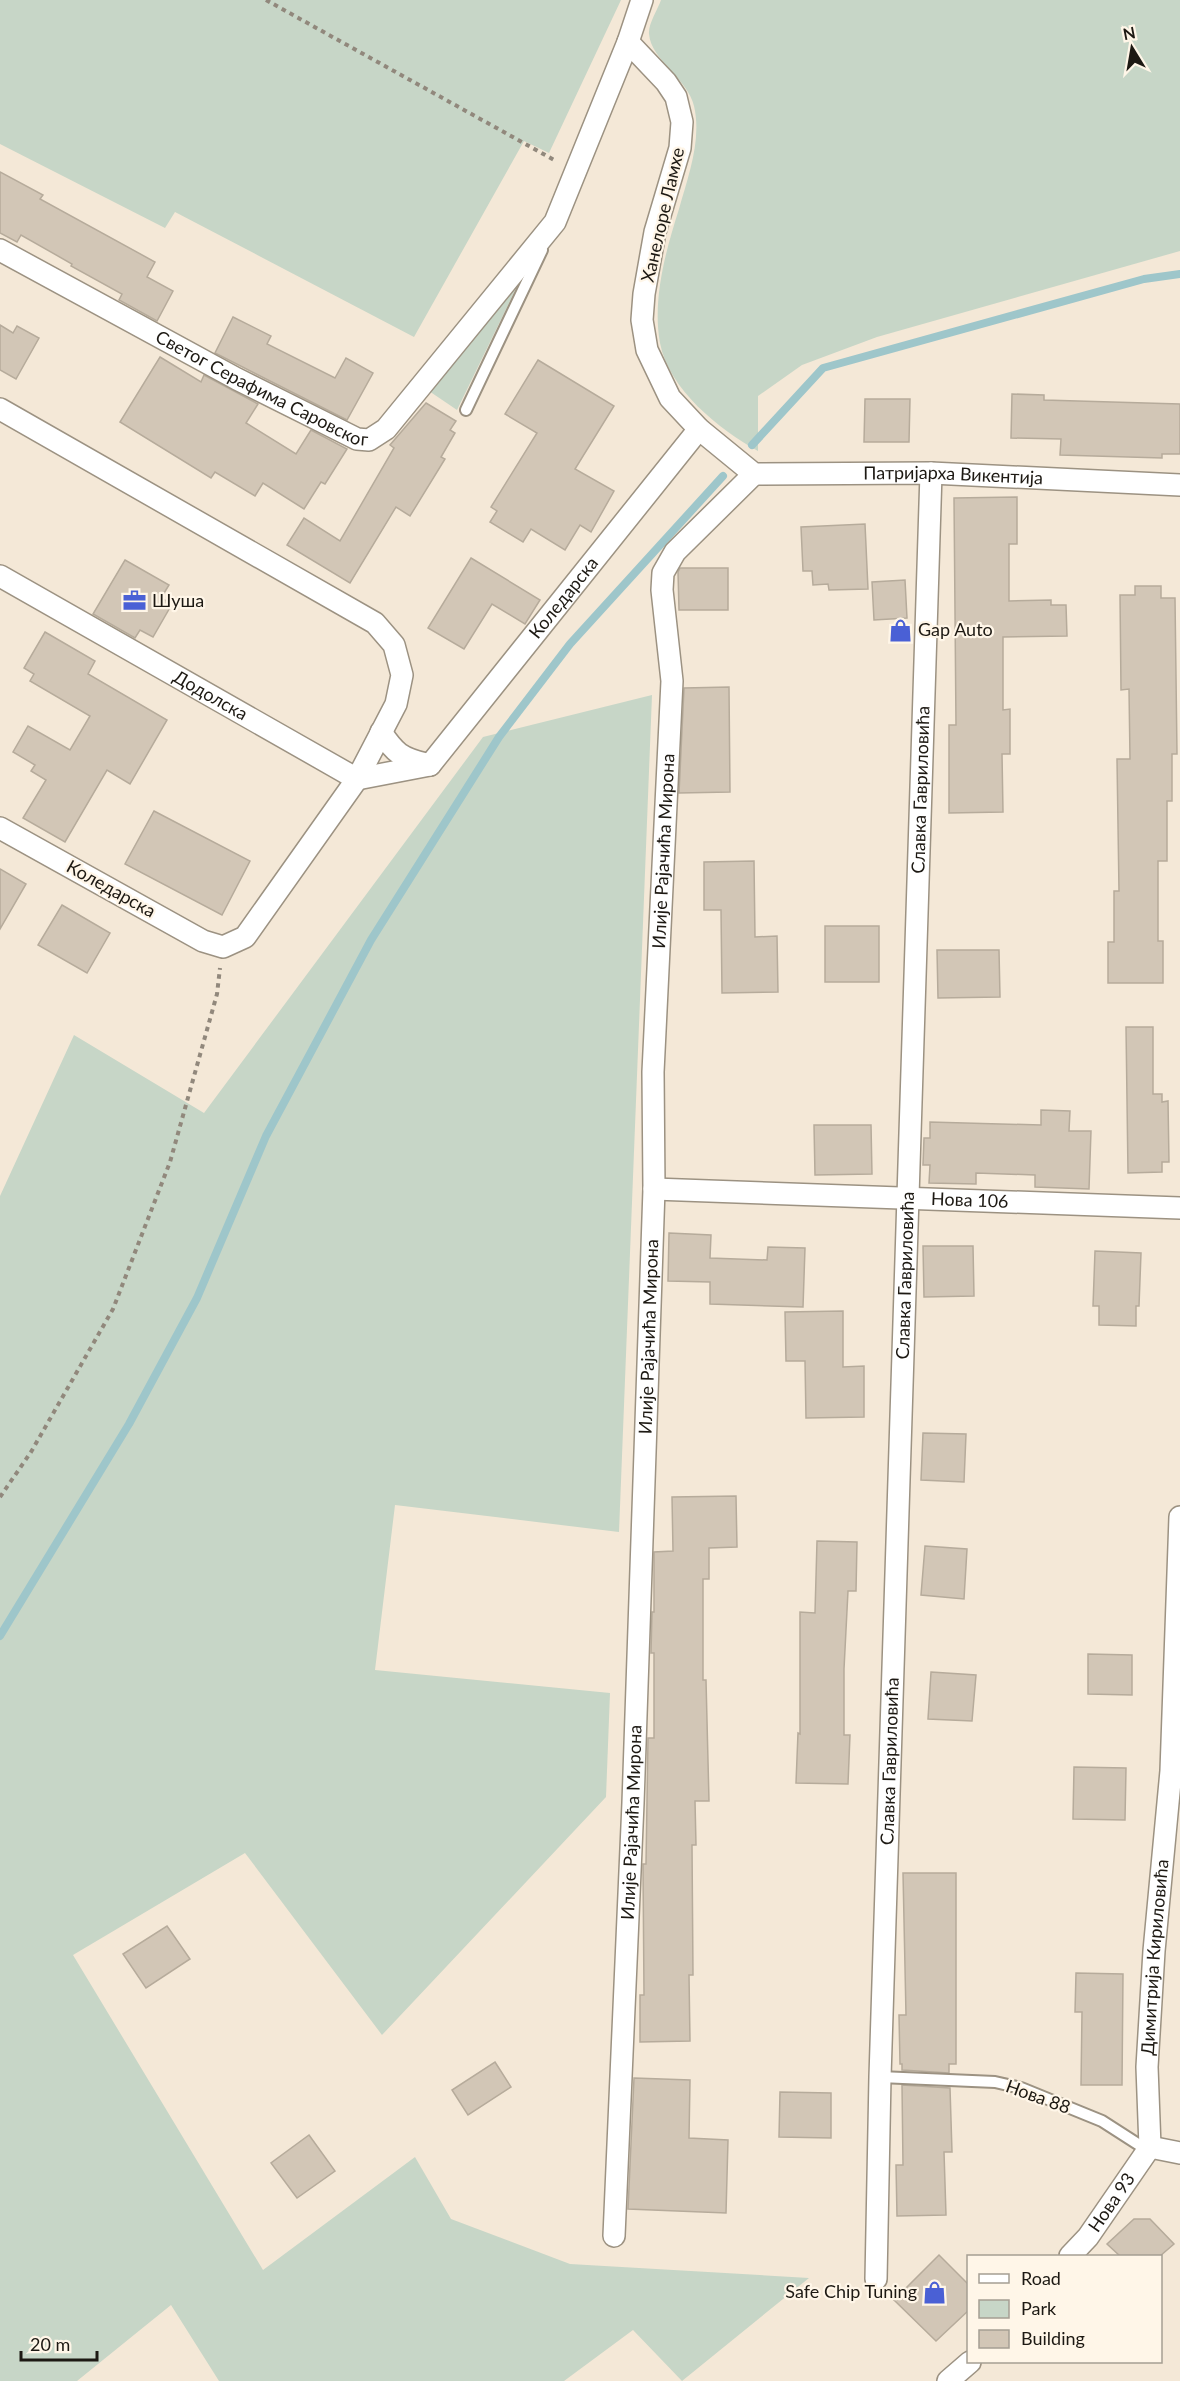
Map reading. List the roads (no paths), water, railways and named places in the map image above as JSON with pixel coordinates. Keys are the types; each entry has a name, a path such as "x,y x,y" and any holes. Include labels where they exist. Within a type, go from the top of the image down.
{"street":[{"path":"555,222 628,42 642,0"},
{"name":"Ханелоре Ламхе","path":"628,42 666,82 676,97 682,122 680,148 655,232 642,320 647,350 670,398 699,429 754,474"},
{"name":"Светог Серафима Саровског","path":"0,250 237,379 357,439 369,440 386,429 555,222"},
{"path":"0,409 375,623 394,645 402,675 396,704 357,779"},
{"name":"Коледарска","path":"430,765 699,429"},
{"name":"Патријарха Викентија","path":"754,474 932,473 1180,485"},
{"name":"Славка Гавриловића","path":"876,2279 880,2077 932,473"},
{"name":"Илије Рајачића Мирона","path":"614,2236 633,1803 654,1189 653,1072 672,681 662,590 663,573 675,552 754,474"},
{"name":"Додолска","path":"0,576 357,779"},
{"path":"381,732 392,749 405,759 430,765"},
{"path":"357,779 430,765"},
{"name":"Коледарска","path":"0,828 204,941 223,947 245,937 357,779"},
{"name":"Нова 106","path":"654,1189 1180,1208"},
{"name":"Димитрија Кириловића","path":"1150,2147 1147,2067 1154,1951 1171,1771 1180,1517"},
{"path":"1150,2147 1180,2153"},
{"name":"Нова 93","path":"1071,2255 1088,2237 1150,2147"},
{"path":"948,2381 968,2363"}],"lane":[{"path":"465,410 555,222"},
{"name":"Нова 88","path":"880,2077 995,2082 1021,2088 1102,2121 1144,2148 1150,2147"}],"waterway":[{"path":"752,445 823,368 1144,279 1180,274"},
{"path":"0,1636 129,1424 197,1298 266,1136 371,940 499,737 570,644 723,476"}],"place":[{"name":"Шуша","path":"134,601"},
{"name":"Gap Auto","path":"900,630"},
{"name":"Safe Chip Tuning","path":"935,2292"}]}
